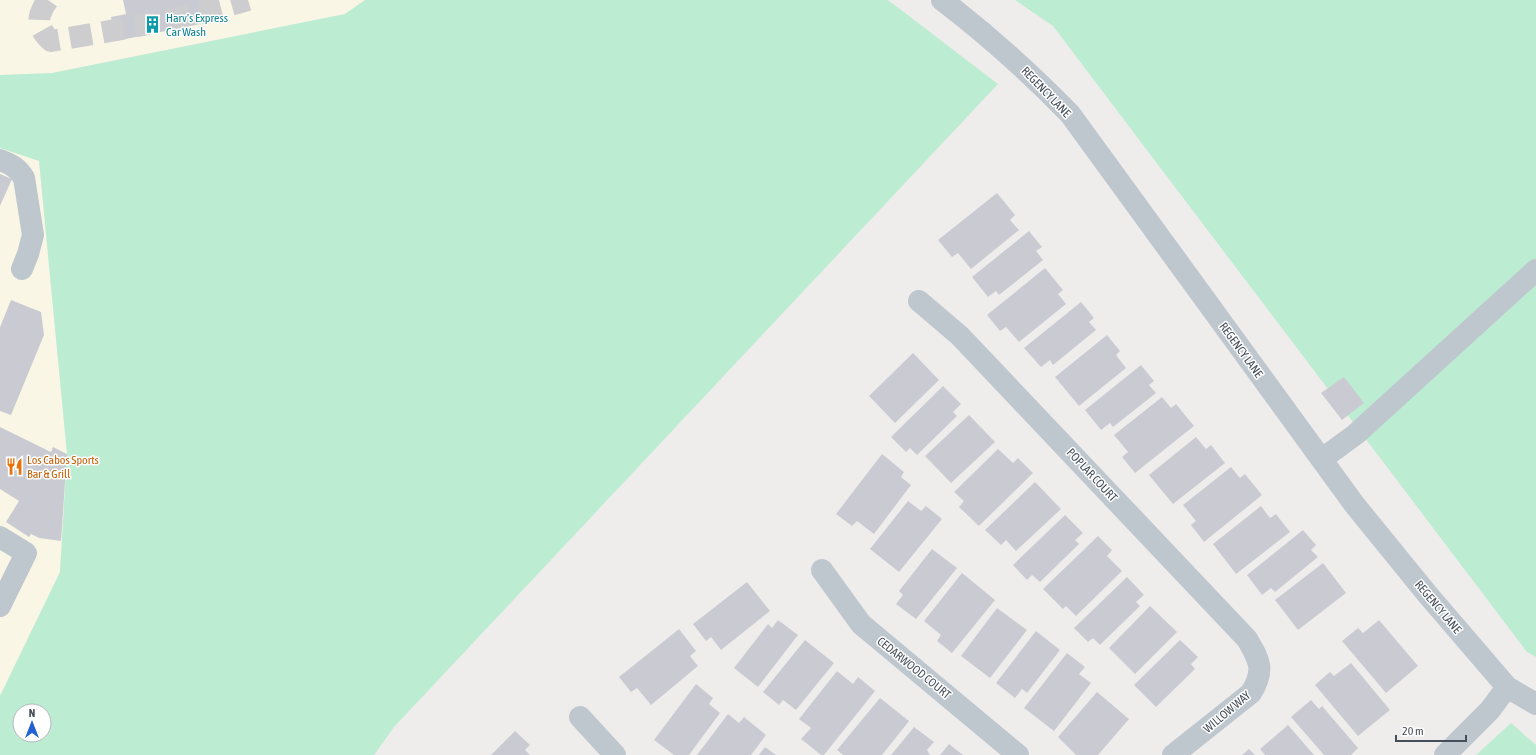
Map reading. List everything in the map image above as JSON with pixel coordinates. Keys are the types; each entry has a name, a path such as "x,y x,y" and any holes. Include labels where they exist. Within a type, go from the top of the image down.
{"street":[{"name":"REGENCY LANE","path":"942,0 977,27 1032,75 1070,114 1354,504 1423,589 1507,687 1536,704"},
{"path":"0,160 12,164 20,171 24,178 33,235 22,269"},
{"path":"1322,459 1356,434 1536,270"},
{"name":"POPLAR COURT","path":"919,301 960,336 1247,639 1257,657"},
{"path":"0,537 26,553 0,606"},
{"name":"CEDARWOOD COURT","path":"822,570 861,624 1018,755"},
{"name":"WILLOW WAY","path":"1173,755 1251,693 1258,681 1261,669 1257,657"},
{"path":"1445,755 1490,710 1507,687"},
{"path":"580,717 616,755"}],"shaded area":[{"path":"0,0 365,0 345,14 52,73 0,75"},
{"path":"0,148 39,160 67,454 60,572 0,696"}],"green space":[{"path":"365,0 888,0 998,84 394,727 374,755 0,755 0,696 60,572 67,454 39,161 0,148 0,75 52,73 345,14"},
{"path":"1015,0 1536,0 1536,657 1527,652 1053,26"},
{"path":"1511,723 1536,745 1536,755 1476,755"}],"building":[{"name":"Harv's Express Car Wash","path":"123,0 216,0 220,20 116,41 111,17 126,14"},
{"path":"0,174 12,179 0,206"},
{"path":"997,193 1015,215 1010,220 1019,230 971,269 958,253 952,257 938,240"},
{"path":"1029,231 1042,247 1036,251 1043,260 999,295 996,291 988,297 972,277"},
{"path":"1045,268 1063,290 1058,294 1066,304 1019,342 1006,327 1000,331 987,315"},
{"path":"11,300 41,312 44,335 11,415 0,411 0,327"},
{"path":"1081,302 1094,318 1089,322 1096,330 1053,365 1050,360 1041,367 1024,348"},
{"path":"1107,335 1120,351 1116,355 1126,368 1079,406 1055,377"},
{"path":"913,353 939,380 895,423 869,396"},
{"path":"1141,365 1154,381 1149,385 1156,393 1113,427 1110,423 1101,430 1085,410"},
{"path":"1344,377 1364,403 1342,420 1321,393"},
{"path":"943,386 961,404 953,412 957,416 917,455 910,448 906,452 891,437"},
{"path":"1162,397 1171,408 1176,404 1194,426 1135,473 1122,457 1128,452 1114,435"},
{"path":"969,415 995,442 951,483 925,456"},
{"path":"0,427 51,452 53,447 67,454 61,541 39,538 31,534 29,537 6,522 19,501 0,489"},
{"path":"1196,437 1206,449 1211,445 1225,463 1173,504 1149,475"},
{"path":"998,449 1013,463 1018,458 1033,473 979,526 959,507 964,501 954,492"},
{"path":"882,454 904,472 901,477 911,485 874,534 857,521 852,526 836,514"},
{"path":"1231,467 1240,478 1245,474 1262,495 1204,542 1191,525 1196,521 1183,505"},
{"path":"1035,482 1061,509 1016,551 1006,540 1001,545 985,530"},
{"path":"908,501 921,511 926,506 942,519 899,572 870,549"},
{"path":"1261,506 1270,518 1276,514 1290,532 1236,574 1213,544"},
{"path":"1065,515 1083,533 1075,540 1079,544 1040,582 1032,575 1027,580 1013,565"},
{"path":"1303,530 1316,545 1311,550 1318,557 1275,592 1271,588 1262,595 1247,575"},
{"path":"1098,536 1112,550 1107,556 1122,571 1076,616 1066,606 1063,609 1043,589"},
{"path":"932,549 957,568 916,619 896,604 903,595 899,591"},
{"path":"1323,563 1346,593 1298,630 1275,600"},
{"path":"962,573 995,600 952,653 937,641 941,635 924,621"},
{"path":"1127,577 1144,595 1136,602 1140,606 1100,645 1093,638 1088,642 1074,628"},
{"path":"747,582 770,611 721,650 711,637 706,641 693,624"},
{"path":"1150,606 1177,632 1135,674 1109,648"},
{"path":"997,608 1027,630 990,678 961,656"},
{"path":"778,620 798,635 758,687 734,668 768,624 772,628"},
{"path":"1379,620 1418,666 1386,693 1342,641 1358,628 1363,633"},
{"path":"679,629 696,651 690,656 698,666 651,705 637,688 631,692 619,677"},
{"path":"1036,631 1060,650 1027,693 1022,689 1015,698 996,683"},
{"path":"805,640 834,663 796,710 783,700 779,705 763,692"},
{"path":"1180,640 1198,657 1191,664 1195,669 1156,707 1134,685"},
{"path":"1067,653 1085,667 1079,674 1091,683 1054,731 1024,708"},
{"path":"1351,663 1390,710 1358,736 1315,685 1330,672 1334,676"},
{"path":"837,671 853,684 858,677 875,691 824,755 821,755 801,739 811,728 799,719"},
{"path":"696,684 713,698 709,704 720,713 689,755 674,755 654,740"},
{"path":"1097,692 1129,719 1098,755 1076,755 1058,737"},
{"path":"880,698 909,721 882,755 843,755 837,750"},
{"path":"1311,700 1319,709 1322,706 1358,748 1351,755 1324,755 1291,717"},
{"path":"728,714 739,723 744,717 766,735 751,755 697,755"},
{"path":"1288,725 1314,755 1265,755 1260,749"},
{"path":"914,727 934,742 927,750 930,755 891,755"},
{"path":"515,731 530,745 525,750 530,755 491,755"},
{"path":"949,744 963,755 940,755"},
{"path":"765,747 776,755 759,755"},
{"path":"1249,749 1255,755 1242,755"}],"tunnel":[{"path":"48,0 41,12 39,22 46,36 51,41 175,18 248,0"}],"place":[{"name":"Harv's Express Car Wash","path":"153,25"},
{"name":"Los Cabos Sports Bar & Grill","path":"14,467"}]}
